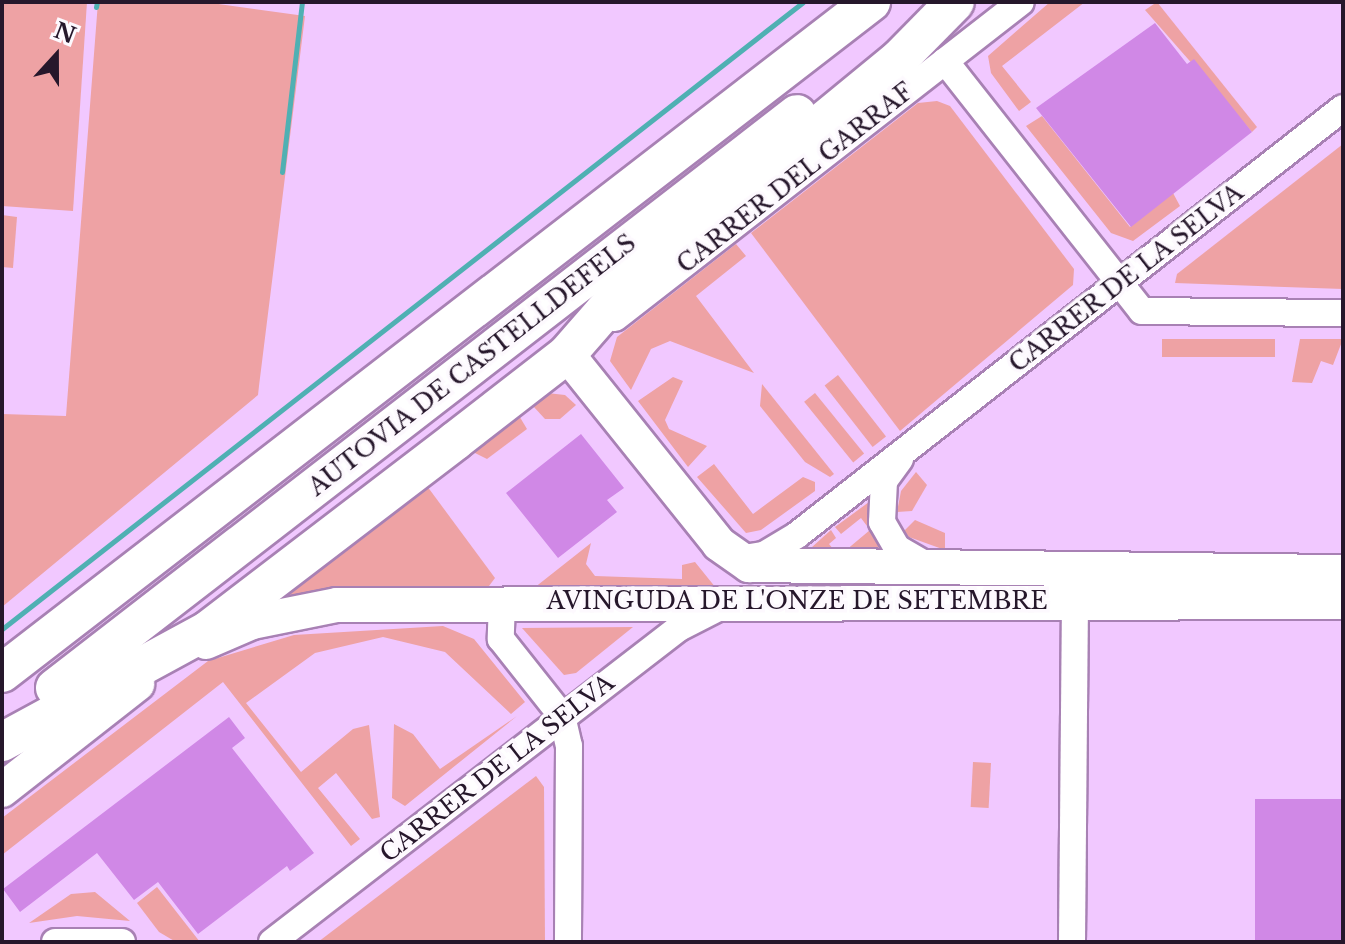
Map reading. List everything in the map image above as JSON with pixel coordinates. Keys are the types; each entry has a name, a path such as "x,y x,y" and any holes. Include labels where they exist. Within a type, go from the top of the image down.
{"highway":[{"path":"827,36 852,2"},
{"name":"AUTOVIA DE CASTELLDEFELS","path":"2,673 871,2"},
{"name":"AUTOVIA DE CASTELLDEFELS","path":"2,729 943,2"},
{"path":"2,742 208,630 567,354 636,275 900,58 955,2"},
{"path":"208,630 252,622"}],"main road":[{"path":"567,354 741,561"},
{"name":"AVINGUDA DE L'ONZE DE SETEMBRE","path":"741,561 936,570 1075,585 1343,602"},
{"name":"AVINGUDA DE L'ONZE DE SETEMBRE","path":"252,622 337,605 502,601 727,602 1343,572"},
{"path":"2,790 169,661 252,622"}],"street":[{"name":"CARRER DEL GARRAF","path":"567,354 1021,2"},
{"path":"945,61 1142,311 1343,313"},
{"name":"CARRER DE LA SELVA","path":"741,561 772,551 1120,285 1343,108"},
{"name":"CARRER DE LA SELVA","path":"907,447 884,481 882,522 897,548 936,570"},
{"path":"1072,942 1075,585"},
{"path":"501,639 502,601"},
{"name":"CARRER DE LA SELVA","path":"272,942 679,628 727,602"},
{"path":"447,603 501,639 562,716 569,746 568,942"},
{"path":"55,942 122,942"}],"shaded area":[{"path":"2,2 87,2 73,211 2,206"},
{"path":"98,2 204,2 305,16 258,395 2,607 2,414 66,416"},
{"path":"1050,2 1085,2 1002,66 1031,102 1019,111 991,73 988,56"},
{"path":"1157,2 1257,127 1252,132 1145,10"},
{"path":"937,101 950,106 1074,269 1073,285 900,431 751,233 918,103"},
{"path":"1042,116 1130,227 1173,193 1180,206 1133,241 1111,233 1026,126"},
{"path":"1343,144 1343,289 1175,283 1177,274"},
{"path":"2,215 17,217 13,268 2,267"},
{"path":"736,244 746,256 696,296 754,373 670,341 651,349 631,390 610,361 617,337"},
{"path":"1162,339 1275,339 1275,357 1162,357"},
{"path":"1300,339 1343,339 1333,365 1321,361 1312,383 1292,382"},
{"path":"838,375 886,436 873,447 825,385"},
{"path":"673,377 683,381 665,420 669,429 707,446 688,467 638,401"},
{"path":"762,384 834,474 830,477 805,462 760,406"},
{"path":"547,393 565,395 576,405 560,419 545,419 533,406"},
{"path":"815,393 864,454 853,462 804,402"},
{"path":"518,414 527,429 487,459 471,451"},
{"path":"714,464 753,514 803,477 815,482 815,491 761,530 746,533 697,477"},
{"path":"916,472 927,485 912,511 897,512 901,491"},
{"path":"427,486 495,578 483,594 281,598"},
{"path":"869,502 872,528 889,555 886,557 802,556 831,530 836,538 829,544 839,556 870,530 861,518 841,534 835,527"},
{"path":"915,520 945,533 945,550 909,537 904,531"},
{"path":"591,543 586,564 595,576 682,579 682,565 695,562 720,593 534,588"},
{"path":"443,626 474,639 525,702 511,714 445,652 383,637 315,653 246,703 301,772 353,729 369,725 380,817 372,819 336,773 318,788 360,839 351,846 223,682 2,855 2,818 208,661 294,635"},
{"path":"633,627 576,673 564,675 522,628"},
{"path":"517,716 405,806 392,798 394,724 413,734 440,769"},
{"path":"973,762 991,763 989,808 971,807"},
{"path":"536,776 544,787 545,942 318,942"},
{"path":"157,887 200,942 176,942 159,932 137,903"},
{"path":"95,892 130,921 77,916 29,923 71,894"}],"building":[{"path":"1155,23 1187,64 1194,59 1252,132 1131,227 1036,108"},
{"path":"581,434 624,488 607,500 617,512 558,558 506,493"},
{"path":"229,717 245,738 232,748 314,853 290,871 287,866 198,934 158,882 134,900 97,853 20,912 3,889"},
{"path":"1255,799 1343,799 1343,942 1255,942"}],"waterway":[{"path":"96,7 97,2"},
{"path":"282,172 302,2"},
{"path":"2,629 803,2"}]}
